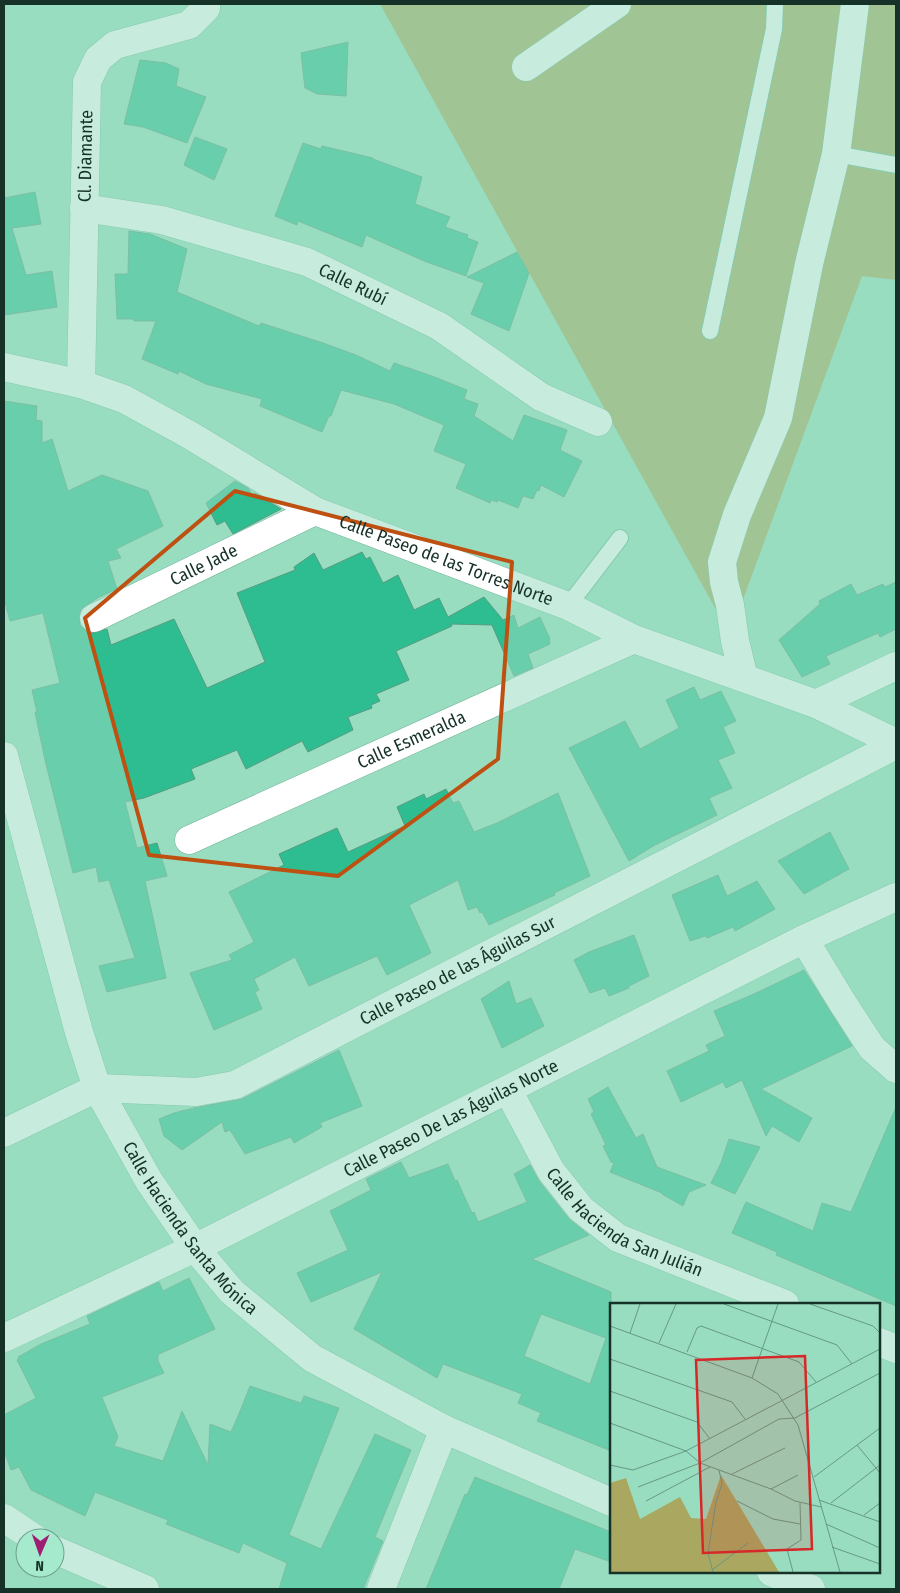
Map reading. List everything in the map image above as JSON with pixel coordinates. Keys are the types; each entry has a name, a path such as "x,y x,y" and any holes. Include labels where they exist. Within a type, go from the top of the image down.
{"street":[{"name":"Cl. Diamante","path":"81,384 87,82 98,59 115,45 190,24 206,8 206,4"},
{"path":"526,67 618,4"},
{"path":"744,678 735,642 722,562 737,515 778,418 811,255 836,154 855,4"},
{"name":"Calle Rubí","path":"84,208 162,220 307,262 439,326 541,397 598,422"},
{"name":"Calle Paseo de las Torres Norte","path":"4,367 81,384 124,399 188,434 315,511 568,606 634,640 816,704 896,744"},
{"name":"Calle Jade","path":"94,618 315,511"},
{"name":"Calle Esmeralda","path":"189,840 634,640"},
{"path":"816,704 896,666"},
{"name":"Calle Paseo de las Águilas Sur","path":"4,1133 97,1088 196,1092 235,1085 896,744"},
{"name":"Calle Hacienda Santa Mónica","path":"4,756 79,1032 97,1088 149,1181 195,1248 232,1292 312,1358 444,1429 610,1502"},
{"name":"Calle Paseo De Las Águilas Norte","path":"4,1338 195,1248 804,939 896,897"},
{"path":"804,939 872,1048 896,1069"},
{"name":"Calle Hacienda San Julián","path":"508,1090 551,1171 581,1209 618,1238 782,1303"},
{"path":"880,1342 896,1348"},
{"path":"381,1589 444,1429"},
{"path":"4,1518 19,1528"},
{"path":"65,1554 145,1589"},
{"path":"773,1573 811,1589"}],"lane":[{"path":"710,331 774,29 774,4"},
{"path":"836,154 896,165"},
{"path":"568,606 620,538"}],"highlighted area":[{"path":"235,491 512,562 498,759 338,876 149,855 85,618"}],"shaded area":[{"path":"380,4 896,4 896,280 862,276 730,635"}],"building":[{"path":"348,42 346,96 317,94 305,88 301,53"},
{"path":"140,60 166,63 179,69 176,86 206,97 187,143 143,127 124,124"},
{"path":"195,137 227,149 214,180 184,165"},
{"path":"303,143 321,149 322,146 373,158 422,177 415,204 450,217 445,227 468,235 467,238 478,242 466,276 424,261 366,235 362,247 298,221 297,225 275,216"},
{"path":"35,192 41,224 12,228 26,275 52,271 57,307 4,315 4,198"},
{"path":"129,231 150,234 187,249 177,292 259,326 261,323 323,343 356,355 390,371 394,363 467,390 464,399 478,404 474,416 513,441 524,415 567,430 560,450 582,461 564,497 541,485 533,499 523,496 518,508 498,500 497,502 491,500 490,503 456,488 466,464 434,451 444,425 394,404 341,390 331,416 329,416 322,432 260,406 262,399 206,384 179,371 178,374 142,359 156,321 117,319 115,274 128,274"},
{"path":"517,252 529,273 509,331 471,314 484,283 467,277"},
{"path":"4,401 37,406 36,420 42,421 42,443 52,439 68,491 102,475 148,491 163,526 116,549 121,558 108,561 117,589 99,597 81,609 79,616 80,625 86,631 92,633 107,629 111,645 174,619 207,688 265,662 237,593 295,570 294,567 314,553 323,570 362,552 366,559 370,557 383,583 398,575 414,610 439,598 448,617 484,597 503,620 514,615 518,628 540,617 550,639 550,644 528,654 533,668 514,676 492,625 451,624 452,626 396,651 409,680 376,694 380,701 371,705 372,708 348,717 353,730 308,752 302,741 246,769 237,750 191,769 195,779 144,798 125,802 137,848 157,843 167,876 145,881 166,978 107,992 99,966 135,958 109,880 99,882 96,867 73,873 45,760 32,690 60,683 43,613 10,621 4,598"},
{"path":"235,481 248,488 252,495 255,493 281,509 233,534 225,521 217,525 206,503"},
{"path":"896,582 896,629 880,637 878,633 826,656 830,664 802,677 779,640 820,604 819,601 851,584 857,595 883,584 885,587"},
{"path":"694,687 700,700 721,691 736,721 723,727 735,753 718,760 732,788 709,798 717,815 655,845 629,861 569,748 625,721 640,749 679,728 666,700"},
{"path":"446,789 453,803 459,801 474,832 497,823 558,793 590,876 554,893 555,895 489,925 477,907 468,910 458,880 409,905 431,953 387,975 377,956 309,986 295,957 254,979 259,990 255,992 262,1009 214,1030 190,973 232,960 229,955 254,942 229,892 284,865 279,854 337,828 348,852 405,826 397,807 424,794 426,799"},
{"path":"830,832 849,869 804,894 778,861"},
{"path":"718,875 727,896 757,881 775,909 735,931 733,927 707,938 705,936 690,941 672,895"},
{"path":"634,935 649,976 629,986 629,988 609,996 605,988 590,993 574,960 589,952"},
{"path":"804,970 852,1046 761,1089 812,1118 799,1142 772,1126 766,1136 742,1080 726,1088 723,1082 681,1102 667,1071 709,1051 706,1045 725,1036 714,1011"},
{"path":"509,981 516,1004 531,998 544,1026 502,1048 481,999"},
{"path":"339,1050 362,1106 320,1123 322,1127 294,1143 291,1137 245,1154 230,1130 225,1132 222,1122 182,1150 164,1136 159,1119 194,1108 242,1099"},
{"path":"608,1087 636,1138 643,1134 657,1167 706,1185 689,1192 683,1206 662,1193 610,1172 614,1163 611,1162 603,1146 606,1145 591,1114 594,1112 588,1099"},
{"path":"896,1107 896,1268 894,1278 896,1279 896,1306 776,1255 777,1252 732,1233 746,1202 813,1231 822,1203 851,1212"},
{"path":"729,1139 760,1147 735,1194 711,1183 721,1163"},
{"path":"401,1162 409,1178 448,1164 455,1181 457,1180 478,1222 527,1202 514,1174 530,1165 539,1181 569,1219 589,1235 532,1259 611,1292 610,1451 537,1421 541,1413 518,1403 522,1394 443,1364 437,1378 354,1329 382,1272 311,1302 297,1273 348,1250 330,1211 371,1190 366,1179","holes":["541,1314 606,1338 590,1384 524,1356"]},
{"path":"189,1278 215,1329 157,1355 164,1373 102,1397 118,1437 114,1446 163,1461 182,1411 208,1465 210,1424 231,1432 250,1386 301,1403 304,1396 339,1408 289,1535 321,1549 375,1434 411,1450 375,1537 383,1541 363,1589 279,1589 287,1563 243,1543 239,1553 166,1524 168,1520 95,1492 85,1516 31,1490 19,1467 11,1470 4,1451 4,1415 36,1398 17,1360 19,1359 18,1357 41,1344 90,1324 87,1316 159,1282 163,1291"},
{"path":"475,1477 610,1532 610,1562 575,1549 559,1589 426,1589 465,1494 467,1495"}]}
